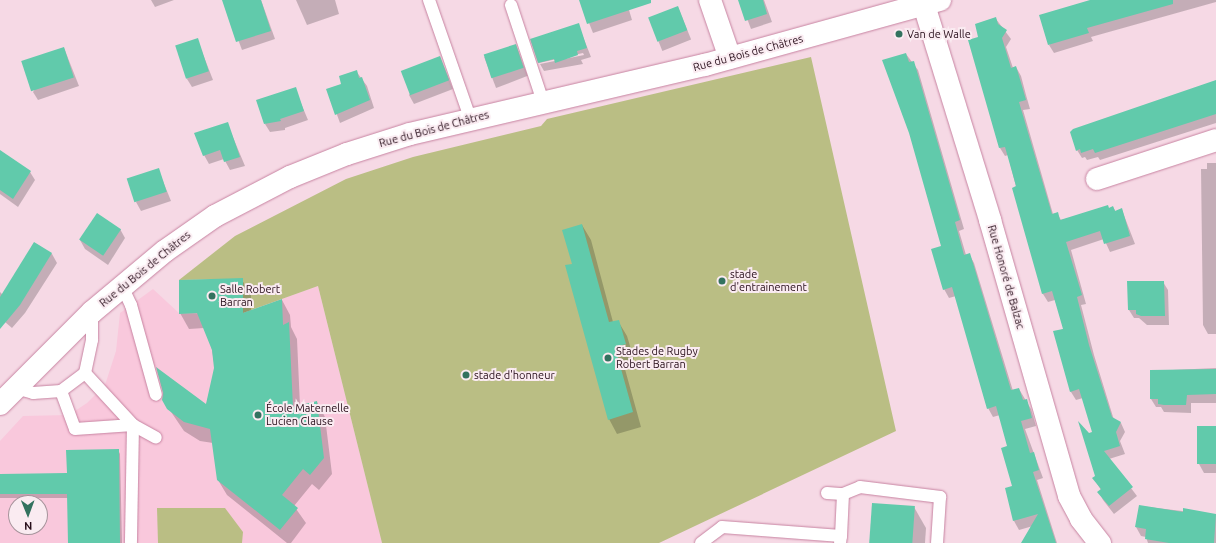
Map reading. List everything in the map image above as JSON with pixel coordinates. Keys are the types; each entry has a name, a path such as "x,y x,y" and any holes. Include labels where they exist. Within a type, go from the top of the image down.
{"street":[{"path":"710,0 730,58"},
{"name":"Rue du Bois de Châtres","path":"0,404 92,312 122,286 165,251 215,216 252,195 348,154 470,118 730,58 932,2"},
{"name":"Rue Honoré de Balzac","path":"932,2 990,220 1069,496 1081,519 1100,543"},
{"path":"1097,179 1216,140"}],"lane":[{"path":"429,0 470,118"},
{"path":"511,5 543,102"},
{"path":"122,286 131,305 156,394"},
{"path":"16,388 33,394 61,391 84,373 91,348 92,312"},
{"path":"84,373 133,426 156,438"},
{"path":"61,391 70,429 133,426"},
{"path":"131,543 133,426"},
{"path":"827,493 842,494 860,488 940,498 937,543"},
{"path":"701,543 722,527 840,539 842,494"}],"shaded area":[{"path":"318,286 382,543 0,543 0,441 23,416 69,415 87,403 105,385 116,351 120,313 153,289 180,314 243,313"}],"green space":[{"name":"Stades de Rugby Robert Barran","path":"811,57 896,431 659,543 382,543 318,286 243,313 242,279 179,280 235,236 346,179 413,157 541,126 547,119"},
{"path":"157,508 225,508 243,532 242,543 158,543"}],"building":[{"path":"222,0 261,0 271,31 236,42"},
{"path":"579,0 651,0 651,3 587,24"},
{"path":"738,0 763,0 767,14 745,21"},
{"path":"1090,0 1173,0 1173,4 1087,28 1089,33 1048,45 1039,15"},
{"path":"678,6 687,30 657,42 648,17"},
{"path":"996,17 998,24 1007,30 1002,38 1011,68 1016,66 1026,100 1019,102 1052,214 1058,212 1060,220 1108,205 1109,208 1113,206 1115,211 1122,208 1130,236 1104,244 1100,231 1066,242 1082,295 1077,297 1089,345 1112,417 1121,422 1116,432 1120,446 1104,451 1133,487 1109,506 1097,492 1101,489 1092,478 1095,476 1078,421 1089,433 1092,432 1079,389 1070,392 1053,331 1063,329 1052,291 1042,294 1012,188 1016,186 1005,147 999,148 968,40 978,37 975,24"},
{"path":"579,23 587,48 577,51 578,55 555,63 554,59 538,63 530,39"},
{"path":"198,38 209,71 186,79 175,45"},
{"path":"516,44 524,68 491,78 484,55"},
{"path":"64,47 74,77 31,91 21,61"},
{"path":"906,53 909,62 914,61 960,220 955,222 964,255 970,253 1011,390 1019,388 1023,400 1027,399 1032,418 1021,421 1030,453 1034,452 1039,470 1033,472 1056,543 1021,543 1038,514 1013,521 1005,488 1012,486 1001,448 1007,446 996,406 987,409 952,287 943,290 931,249 941,246 909,133 882,60"},
{"path":"440,56 449,80 410,95 401,71"},
{"path":"357,70 359,78 362,77 370,100 335,115 326,89 341,84 339,76"},
{"path":"1216,80 1216,114 1095,153 1093,149 1081,153 1080,149 1076,151 1070,132 1073,129"},
{"path":"296,87 304,111 280,119 281,121 264,124 256,100"},
{"path":"228,122 240,157 224,162 220,150 203,156 194,133"},
{"path":"0,150 31,171 13,199 0,190"},
{"path":"159,168 167,192 134,202 127,179"},
{"path":"97,213 121,229 103,256 79,240"},
{"path":"582,224 609,322 619,320 626,344 615,347 633,412 608,420 565,265 572,264 562,230"},
{"path":"34,242 52,253 20,305 0,329 0,297"},
{"path":"243,278 243,313 282,299 283,325 289,322 293,407 317,401 324,458 310,475 303,469 282,495 298,508 280,530 217,480 210,429 184,422 167,409 162,400 163,393 156,367 206,404 214,368 212,350 197,313 179,314 179,280"},
{"path":"1127,281 1164,281 1165,316 1141,316 1136,314 1136,310 1128,310"},
{"path":"1216,369 1216,394 1187,395 1186,405 1158,404 1158,399 1150,399 1150,370"},
{"path":"1197,426 1216,426 1216,464 1197,464"},
{"path":"119,449 120,543 68,543 67,494 0,494 0,474 67,473 66,450"},
{"path":"872,503 915,506 912,543 869,543"},
{"path":"1139,505 1183,512 1183,508 1216,514 1214,543 1169,543 1145,539 1146,529 1135,527"}],"place":[{"name":"Van de Walle","path":"899,34"},
{"name":"stade d'entrainement","path":"722,281"},
{"name":"Salle Robert Barran","path":"212,296"},
{"name":"Stades de Rugby Robert Barran","path":"608,358"},
{"name":"stade d'honneur","path":"466,375"},
{"name":"École Maternelle Lucien Clause","path":"258,415"}]}
